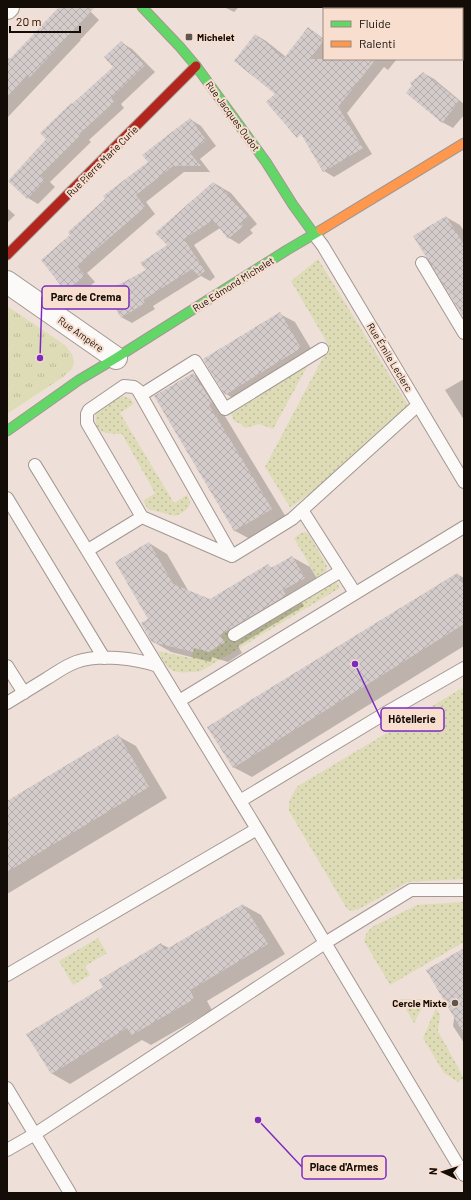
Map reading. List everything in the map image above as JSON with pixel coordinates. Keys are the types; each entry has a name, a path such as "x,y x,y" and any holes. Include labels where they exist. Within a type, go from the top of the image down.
{"street":[{"name":"Rue Jacques Oudot","path":"142,7 196,66 266,162 314,234"},
{"name":"Rue Pierre Marie Curie","path":"7,255 196,66"},
{"name":"Rue Edmond Michelet","path":"7,431 79,380 287,250 339,220 464,143"},
{"name":"Rue Ampère","path":"7,282 116,358"}],"lane":[{"name":"Rue Émile Leclerc","path":"314,234 323,246 464,482"},
{"path":"422,263 464,333"},
{"path":"141,395 195,361 225,409 322,349"},
{"path":"124,386 134,387 138,390 232,556 142,517 87,423 86,418 89,410 124,386"},
{"path":"232,556 292,519 418,405"},
{"path":"35,465 257,829 464,1175"},
{"path":"7,498 104,658"},
{"path":"302,510 355,593"},
{"path":"88,550 142,517"},
{"path":"179,701 464,527"},
{"path":"234,635 341,571"},
{"path":"7,704 66,666 78,662 104,658 132,659 158,666"},
{"path":"7,666 24,693"},
{"path":"240,801 384,714 464,668"},
{"path":"7,975 257,829"},
{"path":"7,1150 35,1134 325,943 411,890 464,890"},
{"path":"7,1088 70,1193"}],"green space":[{"path":"318,259 408,405 314,491 290,507 265,467 329,346 291,281"},
{"path":"7,306 65,345 72,354 74,362 72,369 63,377 7,414"},
{"path":"308,362 308,365 273,429 259,424 245,428 241,424 234,421 230,412"},
{"path":"123,396 131,399 134,404 120,413 174,503 187,495 190,505 186,510 175,516 148,509 143,501 155,493 122,434 106,433 99,429 97,425 96,413 112,401"},
{"path":"306,532 310,536 327,566 326,572 317,578 294,538 301,533"},
{"path":"333,582 336,582 340,588 201,671 176,672 169,668 158,651 191,658 194,648 224,642 218,631 227,624 237,641"},
{"path":"464,687 464,879 408,882 359,909 352,911 347,909 289,811 289,804 292,795 298,786"},
{"path":"464,902 464,942 390,985 364,941 366,934 372,927 417,905"},
{"path":"98,938 107,953 85,966 90,975 73,985 59,961"},
{"path":"400,999 427,999 414,1023"},
{"path":"436,1008 440,1015 438,1031 464,1078 458,1082 444,1073 423,1038"}],"building":[{"path":"59,7 95,7 29,78 27,75 7,97 7,62"},
{"path":"308,27 323,39 310,59 375,60 338,107 363,148 323,172 301,134 297,138 266,102 275,94 234,61 255,34 284,58"},
{"path":"121,41 145,65 111,98 114,102 79,134 81,135 40,175 45,180 27,199 8,181 46,139 40,133 71,103 72,104 113,67 104,57"},
{"path":"423,72 459,101 442,123 406,93 412,85 410,83"},
{"path":"190,118 206,140 190,153 201,166 173,166 136,195 145,207 77,266 85,276 65,291 41,260 70,235 68,232 105,199 103,196 148,162 142,155"},
{"path":"213,182 218,188 220,186 248,217 241,223 243,226 228,239 213,220 184,239 205,271 199,276 192,269 143,300 145,303 121,318 105,292 146,270 140,263 167,245 155,233"},
{"path":"446,216 464,245 464,318 413,236"},
{"path":"280,312 301,348 225,395 203,359"},
{"path":"193,373 212,402 209,405 272,509 234,531 154,396"},
{"path":"149,542 173,584 210,599 268,564 271,568 292,556 305,578 283,590 286,595 220,635 225,642 209,652 194,648 193,652 152,642 141,623 148,619 115,562"},
{"path":"457,573 464,585 464,624 233,768 207,727"},
{"path":"118,734 149,787 7,872 7,801"},
{"path":"243,904 268,944 190,990 194,999 132,1035 127,1028 51,1074 26,1034 103,987 99,980 161,943 165,950"},
{"name":"Cercle Mixte","path":"464,948 464,1034 426,970"}],"traffic: fast":[{"path":"142,7 196,66 266,162 293,205 314,234"},
{"path":"7,431 79,380 321,230"}],"traffic: slow":[{"path":"321,230 464,143"}],"traffic: jam":[{"path":"7,255 196,66"}],"place":[{"name":"Michelet","path":"189,37"},
{"name":"Parc de Crema","path":"40,358"},
{"name":"Hôtellerie","path":"355,664"},
{"name":"Cercle Mixte","path":"455,1003"},
{"name":"Place d'Armes","path":"258,1120"}]}
